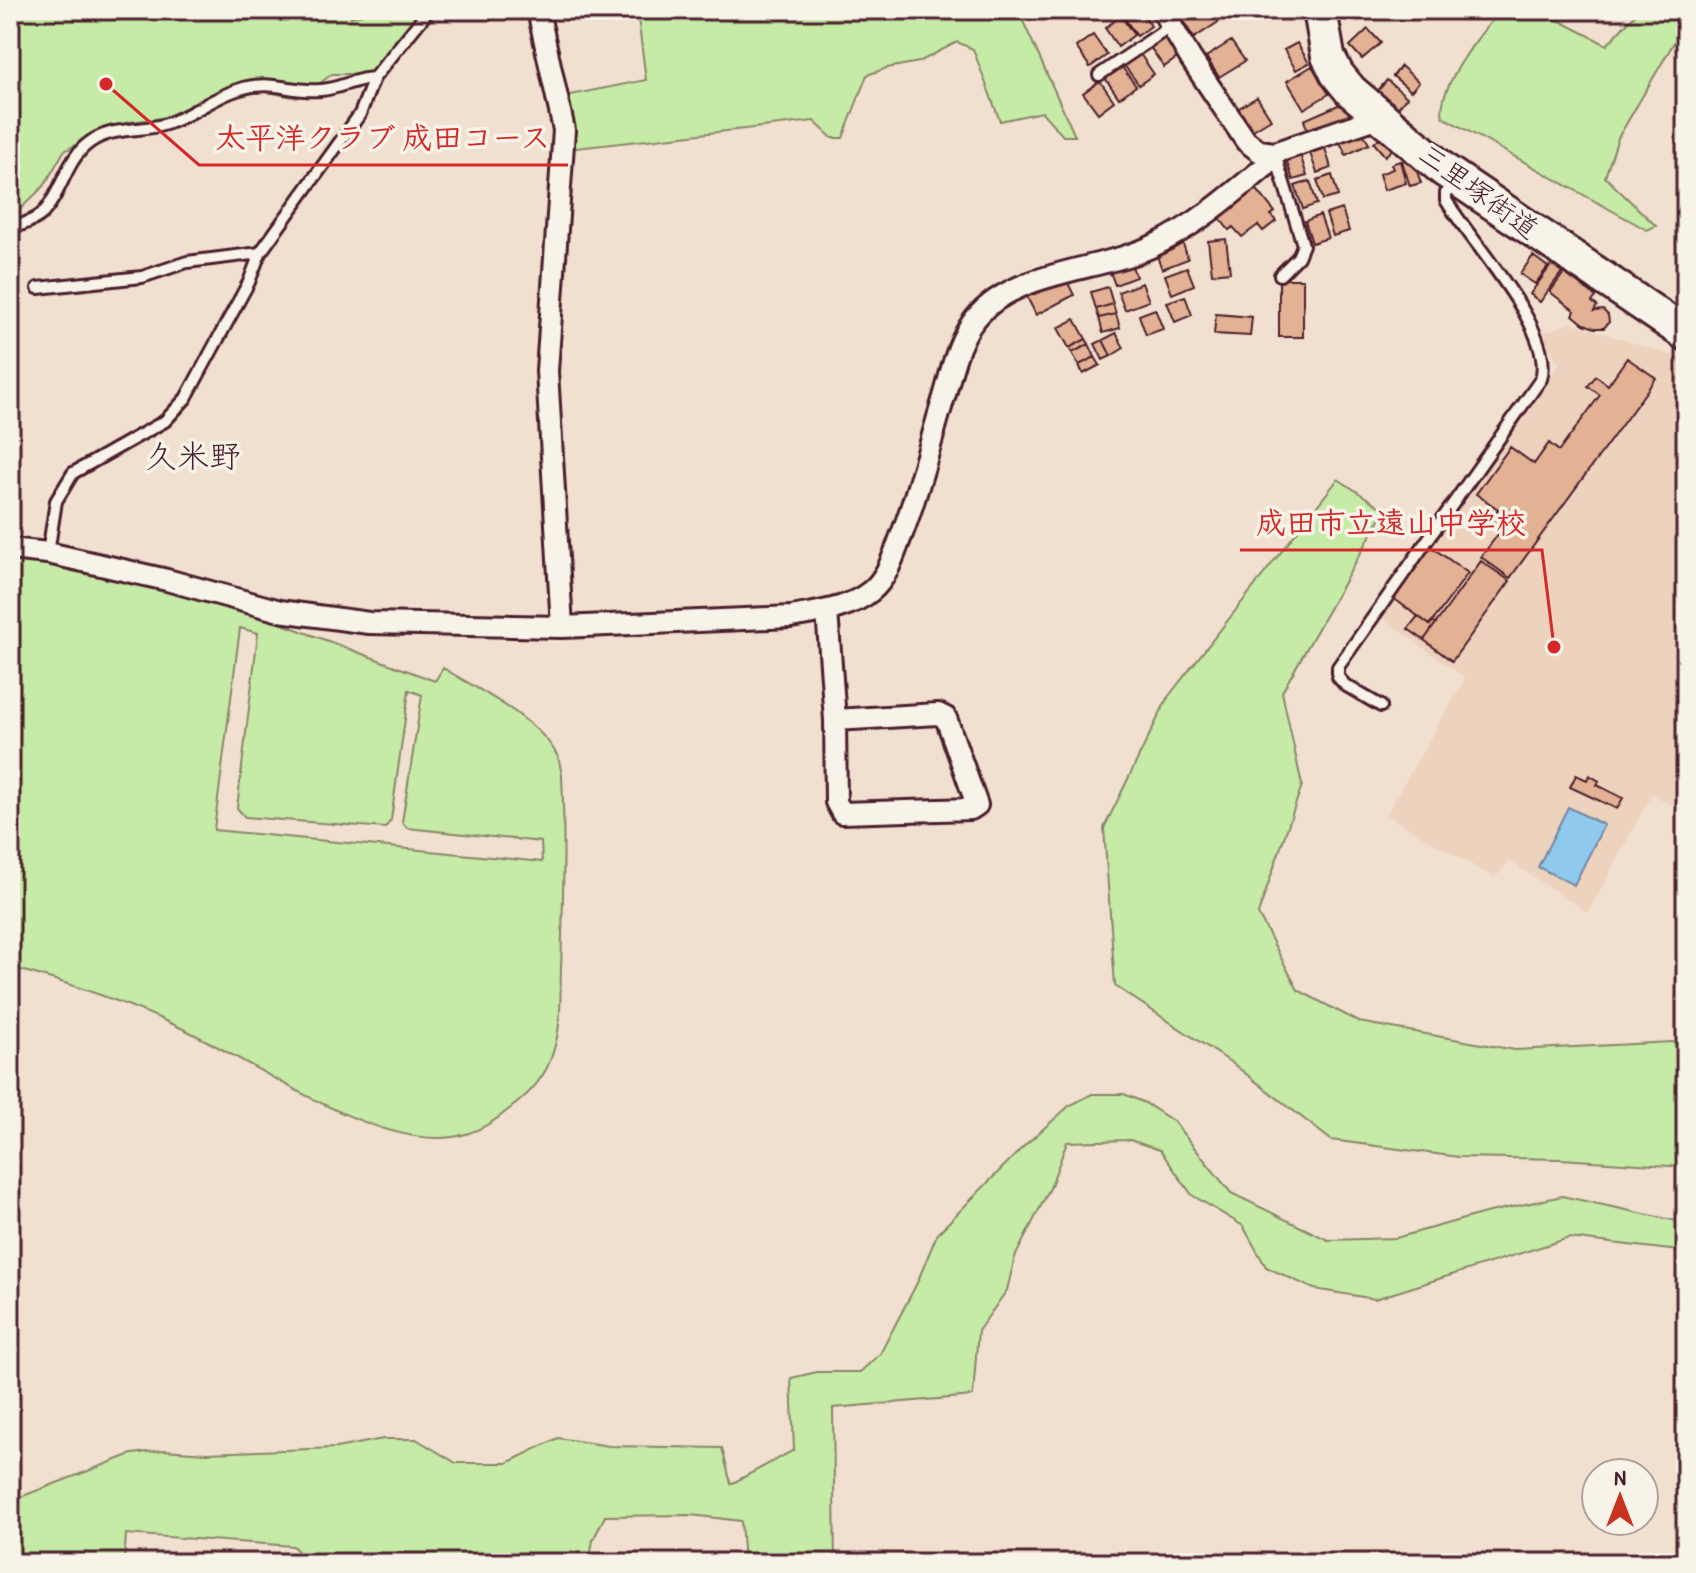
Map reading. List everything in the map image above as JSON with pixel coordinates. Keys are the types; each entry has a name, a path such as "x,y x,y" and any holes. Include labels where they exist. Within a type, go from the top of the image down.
{"main road":[{"name":"三里塚街道","path":"1320,10 1326,46 1337,74 1351,91 1444,170 1686,334"}],"street":[{"path":"538,10 564,130 547,371 562,627"},
{"path":"1166,18 1246,141 1259,151 1274,153 1382,116"},
{"path":"10,549 48,553 167,580 280,611 369,623 562,627 791,617 827,611 870,592 891,563 906,525 956,356 977,316 991,303 1035,281 1151,247 1192,227 1268,164 1274,153"},
{"path":"827,611 835,720 836,802 842,813 971,809 977,805 946,718 938,714 835,720"}],"lane":[{"path":"48,553 56,501 73,473 165,421 186,398 249,282 260,253 360,114 374,78 429,10"},
{"path":"1099,75 1166,18"},
{"path":"10,229 42,213 73,160 86,145 104,135 167,124 209,102 253,85 269,83 304,90 323,90 374,78"},
{"path":"1274,153 1303,245 1298,257 1280,275"},
{"path":"1381,706 1345,685 1338,677 1338,667 1544,371 1538,344 1518,303 1446,200 1449,188 1444,170"},
{"path":"38,288 142,277 187,262 260,253"}],"shaded area":[{"path":"1572,323 1686,360 1686,813 1652,794 1588,913 1509,861 1495,878 1386,815 1465,678 1379,616 1559,364 1542,333"}],"green space":[{"path":"10,10 350,10 351,17 376,10 420,10 375,74 332,74 297,98 263,91 211,102 170,117 129,122 100,132 64,151 44,186 10,219"},
{"path":"637,10 1018,10 1075,136 1063,136 1042,112 1000,121 973,49 957,42 919,62 867,75 843,138 832,138 814,121 568,149 565,96 646,80"},
{"path":"1502,10 1539,10 1607,45 1639,10 1686,10 1686,22 1618,138 1605,177 1656,226 1647,230 1443,117 1446,91 1453,76 1483,31"},
{"path":"1338,479 1385,510 1282,692 1302,785 1258,914 1298,990 1359,1022 1515,1050 1672,1042 1686,1046 1686,1167 1560,1159 1459,1157 1331,1140 1232,1063 1115,986 1104,828 1168,697"},
{"path":"10,558 140,583 277,622 435,681 443,668 523,718 550,744 558,757 562,776 564,849 557,1039 547,1068 530,1091 498,1117 472,1132 433,1138 398,1133 359,1120 320,1103 211,1043 160,1019 97,994 10,967","holes":["240,628 258,633 237,808 245,817 385,828 391,820 409,690 422,695 402,822 407,828 541,842 542,862 214,830"]},
{"path":"1092,1094 1124,1094 1145,1103 1173,1121 1231,1193 1328,1240 1396,1238 1485,1213 1562,1196 1686,1223 1686,1259 1679,1251 1569,1238 1375,1299 1314,1289 1266,1267 1243,1226 1192,1195 1160,1150 1130,1140 1067,1142 1050,1188 1015,1257 1007,1290 978,1331 973,1396 833,1408 835,1563 744,1563 741,1521 691,1515 605,1516 593,1540 589,1563 308,1563 293,1546 126,1534 124,1563 10,1563 10,1501 132,1454 164,1450 207,1453 336,1448 383,1439 416,1439 456,1463 507,1463 558,1438 609,1446 722,1448 731,1484 794,1450 791,1378 817,1372 860,1372 880,1354 917,1283 937,1234 1024,1146 1069,1106"}],"water":[{"path":"1568,807 1604,825 1574,885 1538,867"}],"building":[{"path":"1129,10 1140,10 1151,26 1137,36 1122,15"},
{"path":"1176,10 1217,10 1223,19 1194,38"},
{"path":"1121,16 1134,35 1118,47 1105,28"},
{"path":"1368,29 1381,43 1362,59 1350,46"},
{"path":"1093,35 1107,55 1090,67 1076,47"},
{"path":"1166,36 1180,56 1164,67 1150,47"},
{"path":"1231,41 1245,61 1219,77 1206,57"},
{"path":"1297,43 1309,63 1296,70 1284,50"},
{"path":"1140,54 1154,74 1139,85 1124,65"},
{"path":"1312,66 1329,94 1304,109 1287,81"},
{"path":"1401,66 1419,82 1411,91 1393,76"},
{"path":"1122,67 1136,86 1119,98 1105,78"},
{"path":"1387,80 1407,97 1396,110 1376,93"},
{"path":"1100,81 1114,101 1098,113 1083,93"},
{"path":"1257,97 1271,119 1248,133 1234,111"},
{"path":"1343,103 1355,115 1307,129 1304,120"},
{"path":"1360,127 1369,144 1346,155 1338,138"},
{"path":"1385,133 1396,146 1385,156 1374,143"},
{"path":"1325,148 1331,168 1317,173 1310,153"},
{"path":"1300,154 1307,176 1293,180 1286,159"},
{"path":"1412,157 1421,183 1410,186 1402,161"},
{"path":"1400,161 1406,183 1384,190 1379,174 1393,169 1391,164"},
{"path":"1332,175 1338,196 1323,200 1317,180"},
{"path":"1310,181 1317,204 1303,209 1295,186"},
{"path":"1254,186 1275,212 1271,215 1276,221 1263,231 1258,225 1242,237 1233,227 1229,230 1217,215"},
{"path":"1342,209 1349,231 1333,236 1326,214"},
{"path":"1320,215 1328,238 1312,243 1305,221"},
{"path":"1226,239 1230,272 1212,274 1208,241"},
{"path":"1182,241 1188,259 1162,269 1155,251"},
{"path":"1533,256 1548,267 1535,284 1520,274"},
{"path":"1130,261 1136,277 1115,285 1109,269"},
{"path":"1552,264 1562,272 1540,302 1530,294"},
{"path":"1187,267 1194,285 1172,294 1165,275"},
{"path":"1564,273 1596,297 1592,302 1597,306 1594,311 1603,310 1608,315 1609,322 1604,328 1584,324 1573,315 1575,311 1550,292"},
{"path":"1065,277 1074,295 1036,315 1027,297"},
{"path":"1279,279 1303,279 1303,337 1279,337"},
{"path":"1142,283 1149,301 1125,310 1118,292"},
{"path":"1108,287 1113,304 1096,309 1091,292"},
{"path":"1185,296 1192,315 1175,322 1167,302"},
{"path":"1113,304 1116,314 1099,318 1096,309"},
{"path":"1155,309 1163,329 1146,335 1139,315"},
{"path":"1116,314 1120,328 1103,333 1099,318"},
{"path":"1216,314 1252,317 1250,336 1214,334"},
{"path":"1075,319 1086,339 1069,348 1058,328"},
{"path":"1116,333 1124,348 1111,356 1103,340"},
{"path":"1086,339 1089,344 1072,353 1069,348"},
{"path":"1103,340 1111,356 1103,360 1095,344"},
{"path":"1089,344 1095,357 1079,365 1072,353"},
{"path":"1095,357 1100,365 1083,374 1079,365"},
{"path":"1627,358 1656,378 1510,578 1481,557 1502,529 1490,521 1498,509 1476,494 1510,447 1534,464 1549,443 1559,451 1600,395 1588,386 1596,376 1608,385"},
{"path":"1430,546 1468,573 1430,625 1393,598"},
{"path":"1481,561 1510,581 1452,661 1424,640"},
{"path":"1418,616 1430,625 1432,621 1436,623 1424,640 1408,629"},
{"path":"1576,775 1587,780 1589,775 1599,781 1597,785 1623,798 1617,809 1570,787"}],"place":[{"name":"太平洋クラブ 成田コース","path":"106,84"},
{"name":"成田市立遠山中学校","path":"1554,647"}],"district":[{"name":"久米野","path":"193,456"}]}
